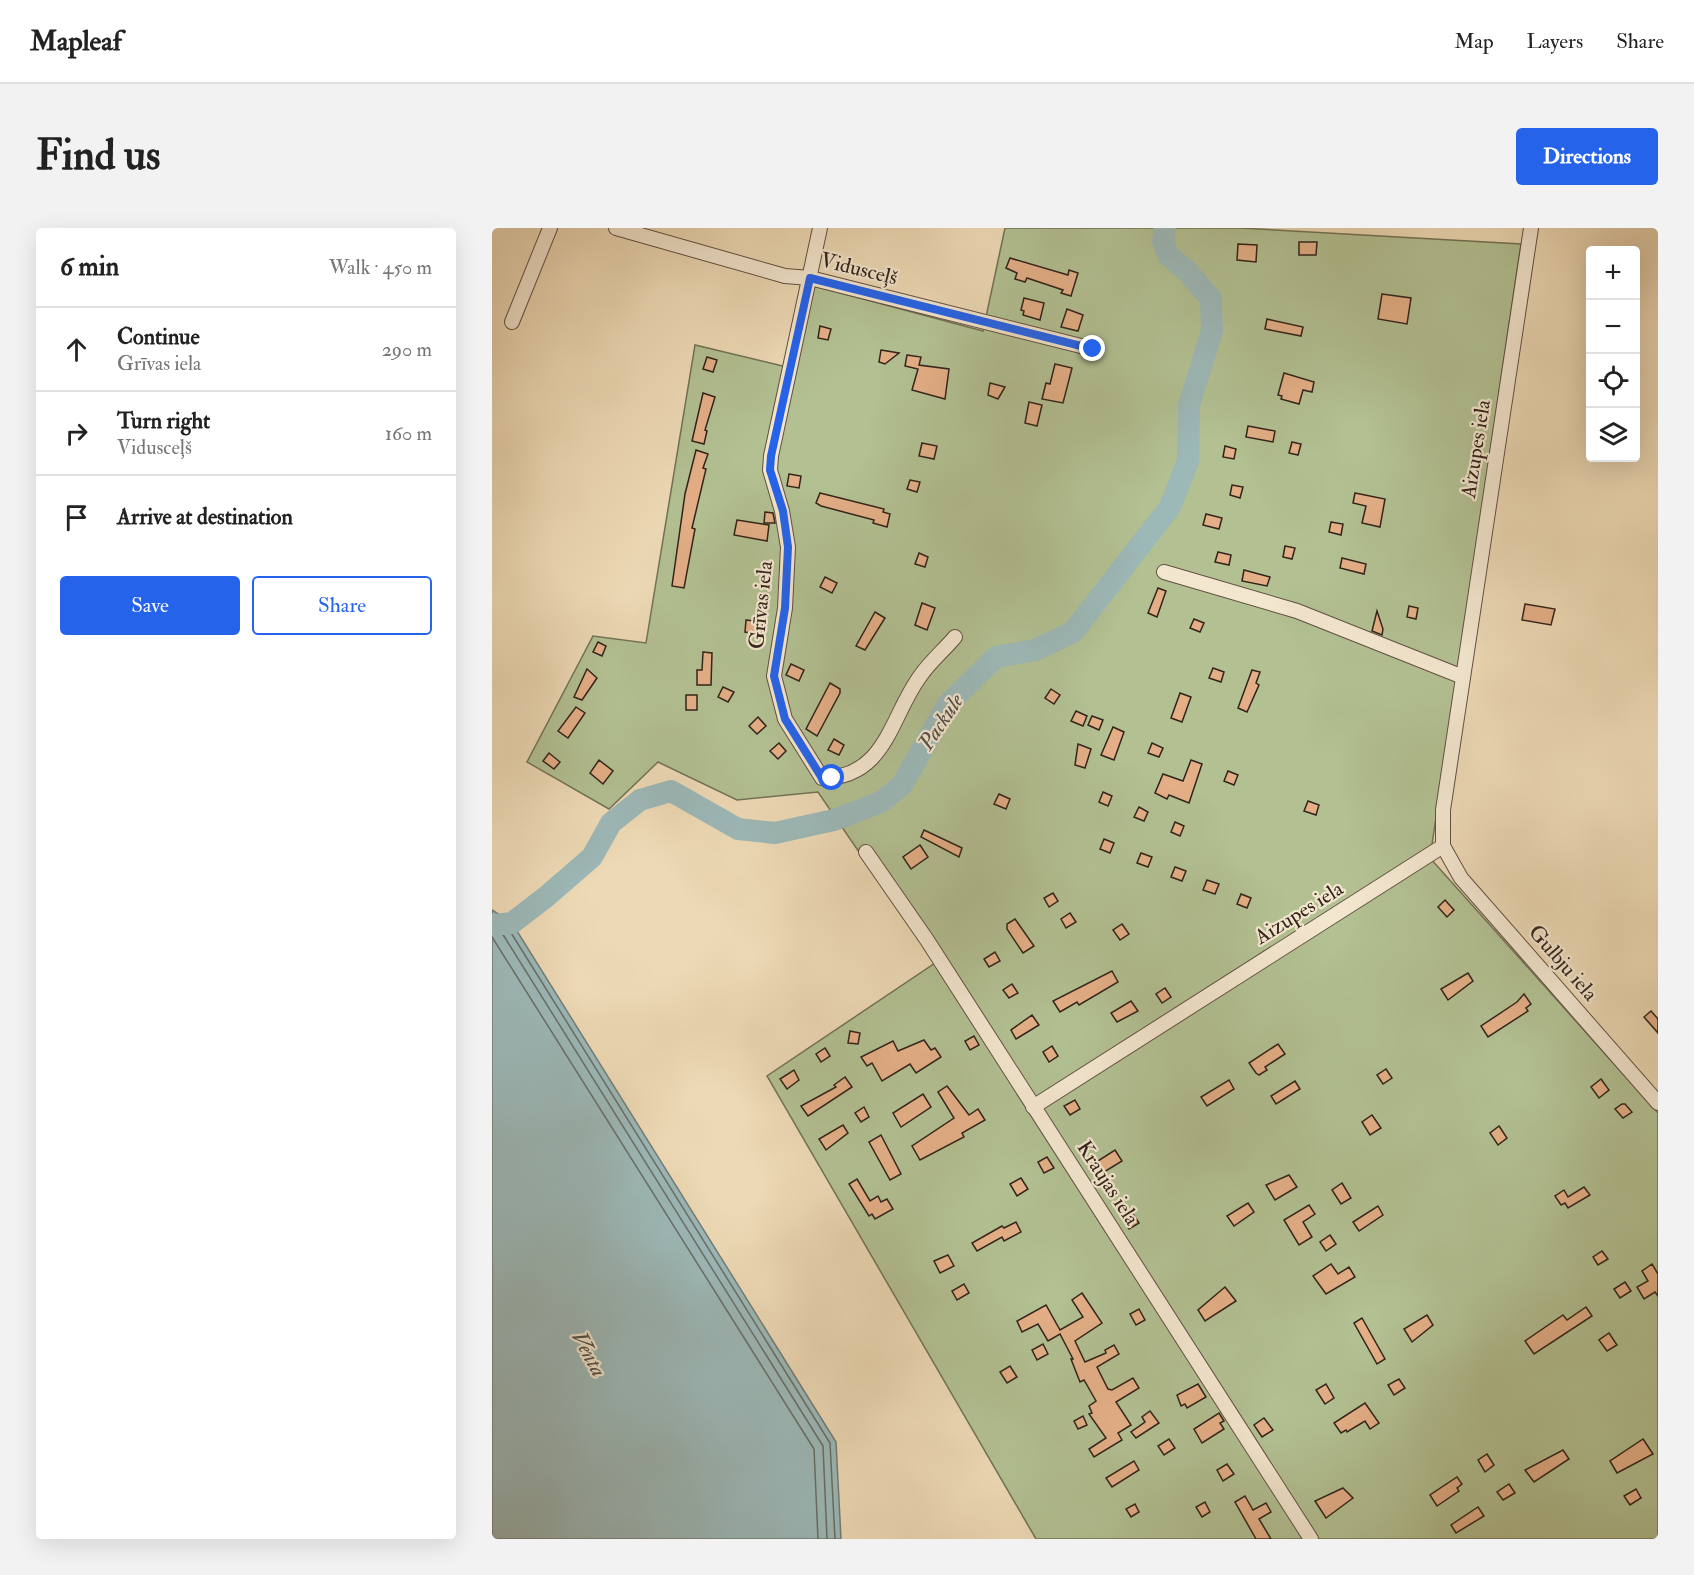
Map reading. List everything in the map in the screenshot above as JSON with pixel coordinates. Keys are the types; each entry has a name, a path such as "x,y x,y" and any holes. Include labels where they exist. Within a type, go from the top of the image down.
{"street":[{"path":"512,322 550,228"},
{"name":"Vidusceļš","path":"616,228 785,276 810,278 1093,349"},
{"name":"Grīvas iela","path":"820,228 771,456 770,470 783,511 788,547 785,608 774,676 785,719 822,778 848,776 868,764 886,740 920,676 955,638"},
{"name":"Aizupes iela","path":"1033,1107 1443,846 1443,810 1531,228"},
{"path":"1164,572 1297,611 1463,677"},
{"name":"Gulbju iela","path":"1443,846 1461,878 1658,1102"},
{"name":"Kraujas iela","path":"866,852 927,940 1311,1539"}],"green space":[{"path":"1005,228 1240,228 1521,244 1430,858 1658,1113 1658,1539 1036,1539 767,1076 935,963 818,792 737,800 658,762 609,809 527,762 593,636 646,643 695,345 795,369 811,285 983,331"}],"water":[{"name":"Venta","path":"492,910 512,923 836,1442 841,1539 492,1539"}],"building":[{"path":"1299,242 1317,242 1316,255 1299,255"},
{"path":"1238,244 1257,245 1256,262 1237,260"},
{"path":"1010,258 1068,275 1069,270 1078,273 1071,296 1061,293 1063,290 1027,278 1025,282 1015,279 1017,273 1006,268"},
{"path":"1382,294 1411,298 1407,324 1378,319"},
{"path":"1024,298 1044,303 1040,320 1023,315 1024,311 1021,310"},
{"path":"1067,309 1083,315 1078,331 1061,327"},
{"path":"1267,319 1303,327 1301,336 1265,329"},
{"path":"820,326 831,329 828,340 818,338"},
{"path":"881,350 899,353 885,364 879,362"},
{"path":"907,355 921,357 919,365 949,369 945,399 912,390 918,369 905,366"},
{"path":"707,357 717,360 713,372 703,369"},
{"path":"1055,364 1072,368 1063,403 1042,399 1046,383 1050,384"},
{"path":"1284,373 1314,382 1312,392 1303,390 1299,404 1281,399 1282,396 1278,395"},
{"path":"990,383 1005,387 998,399 988,395"},
{"path":"703,393 715,397 705,430 707,431 704,444 692,441"},
{"path":"1029,402 1042,405 1037,426 1025,423"},
{"path":"1248,426 1275,431 1273,442 1246,437"},
{"path":"1292,442 1301,444 1298,455 1289,453"},
{"path":"922,443 937,446 934,459 919,456"},
{"path":"1225,446 1236,449 1234,459 1223,457"},
{"path":"696,450 708,454 703,468 706,469 692,528 695,529 684,588 672,586 685,494"},
{"path":"789,474 801,476 799,488 787,486"},
{"path":"910,480 920,482 917,492 907,489"},
{"path":"1232,485 1243,487 1240,498 1230,495"},
{"path":"820,493 884,509 883,512 890,514 887,527 873,523 874,520 821,506 816,503"},
{"path":"1355,493 1385,499 1380,527 1362,523 1366,506 1353,503"},
{"path":"765,512 773,513 775,523 764,523"},
{"path":"1206,514 1222,518 1219,529 1203,525"},
{"path":"737,520 769,525 767,541 734,535"},
{"path":"1331,522 1343,524 1341,535 1329,532"},
{"path":"1285,546 1295,548 1292,559 1283,557"},
{"path":"1218,552 1231,555 1229,565 1215,562"},
{"path":"919,553 928,557 925,567 915,564"},
{"path":"1342,558 1366,564 1364,574 1340,568"},
{"path":"1244,570 1270,577 1267,586 1242,581"},
{"path":"825,577 837,583 832,593 820,587"},
{"path":"1158,588 1166,591 1157,617 1148,613"},
{"path":"922,603 935,608 927,630 915,625"},
{"path":"1525,604 1555,609 1551,625 1522,620"},
{"path":"1409,606 1418,608 1416,619 1407,617"},
{"path":"1377,611 1383,629 1382,635 1372,631"},
{"path":"875,612 885,618 865,650 856,646"},
{"path":"1194,619 1204,623 1200,632 1190,628"},
{"path":"746,620 763,622 761,634 745,632"},
{"path":"598,642 606,646 602,656 593,652"},
{"path":"703,652 712,653 711,685 697,685 697,670 702,670"},
{"path":"791,664 804,670 799,681 786,675"},
{"path":"1213,668 1224,672 1221,682 1209,678"},
{"path":"587,669 597,678 582,700 574,697"},
{"path":"1252,670 1260,672 1256,683 1259,685 1247,712 1238,708"},
{"path":"830,683 840,689 840,693 817,736 806,729"},
{"path":"723,687 734,692 728,702 718,697"},
{"path":"1051,689 1060,695 1054,704 1045,698"},
{"path":"1180,693 1191,697 1182,722 1171,718"},
{"path":"686,695 697,695 697,710 686,710"},
{"path":"576,707 585,713 568,738 558,731"},
{"path":"1076,711 1087,716 1083,726 1071,721"},
{"path":"1092,716 1103,720 1099,730 1088,725"},
{"path":"758,717 766,726 757,734 749,726"},
{"path":"1113,727 1124,732 1114,760 1101,755"},
{"path":"834,739 844,745 839,755 828,750"},
{"path":"779,743 786,751 778,759 770,751"},
{"path":"1152,743 1163,748 1159,757 1148,753"},
{"path":"1078,744 1091,749 1085,768 1075,765"},
{"path":"549,753 560,762 554,769 543,761"},
{"path":"599,760 613,771 603,784 590,773"},
{"path":"1191,760 1202,764 1189,803 1169,795 1167,799 1155,793 1163,774 1183,781"},
{"path":"1228,771 1238,775 1234,785 1224,781"},
{"path":"1103,792 1112,796 1108,806 1099,802"},
{"path":"999,794 1010,799 1006,809 994,804"},
{"path":"1308,801 1319,805 1316,815 1304,811"},
{"path":"1139,807 1148,812 1144,821 1134,817"},
{"path":"1175,822 1184,826 1180,836 1171,832"},
{"path":"924,830 962,848 959,857 921,837"},
{"path":"1104,839 1114,843 1110,853 1100,849"},
{"path":"920,845 928,857 911,869 903,857"},
{"path":"1141,853 1152,857 1148,867 1137,863"},
{"path":"1175,867 1186,871 1182,881 1171,877"},
{"path":"1207,880 1219,884 1215,894 1203,890"},
{"path":"1053,893 1058,901 1049,907 1044,898"},
{"path":"1241,894 1251,898 1247,908 1237,904"},
{"path":"1445,900 1454,910 1447,917 1438,907"},
{"path":"1070,913 1076,922 1066,928 1061,919"},
{"path":"1015,919 1034,946 1023,953 1007,929 1007,924"},
{"path":"1122,924 1129,934 1120,940 1113,930"},
{"path":"995,952 1000,961 989,967 984,959"},
{"path":"1112,971 1118,982 1079,1005 1077,1002 1060,1012 1053,1001"},
{"path":"1468,973 1473,981 1448,1000 1441,989"},
{"path":"1012,984 1018,993 1009,998 1003,990"},
{"path":"1165,988 1171,997 1162,1003 1156,994"},
{"path":"1524,994 1531,1004 1526,1008 1528,1011 1488,1037 1481,1026 1517,1002"},
{"path":"1131,1001 1138,1011 1117,1022 1111,1013"},
{"path":"1651,1011 1658,1019 1658,1033 1644,1017"},
{"path":"1032,1015 1039,1025 1016,1039 1011,1030"},
{"path":"850,1031 860,1033 858,1044 848,1043"},
{"path":"974,1036 979,1045 970,1050 965,1041"},
{"path":"924,1040 931,1050 935,1048 941,1057 916,1073 910,1064 882,1081 872,1063 867,1066 861,1057 893,1041 898,1051"},
{"path":"1278,1044 1285,1054 1265,1067 1267,1070 1259,1075 1256,1073 1249,1063"},
{"path":"1052,1046 1058,1056 1049,1062 1043,1052"},
{"path":"825,1048 830,1056 821,1062 816,1054"},
{"path":"1386,1069 1392,1078 1383,1084 1377,1075"},
{"path":"794,1070 799,1080 787,1089 780,1079"},
{"path":"845,1077 852,1087 808,1116 801,1106 836,1087 834,1085"},
{"path":"1601,1079 1609,1090 1599,1098 1591,1087"},
{"path":"1229,1080 1234,1089 1207,1106 1201,1097"},
{"path":"1295,1081 1300,1089 1276,1104 1271,1096"},
{"path":"947,1086 969,1115 978,1109 985,1120 962,1133 964,1137 920,1160 912,1146 954,1118 938,1092"},
{"path":"923,1094 931,1107 901,1127 893,1113"},
{"path":"1075,1100 1080,1109 1070,1115 1064,1106"},
{"path":"1625,1104 1632,1112 1623,1118 1615,1109"},
{"path":"864,1107 869,1117 861,1122 855,1113"},
{"path":"1372,1115 1381,1128 1370,1135 1362,1122"},
{"path":"843,1125 848,1133 826,1150 819,1139"},
{"path":"1499,1126 1507,1138 1498,1145 1490,1133"},
{"path":"881,1135 901,1174 890,1180 869,1142"},
{"path":"1115,1150 1122,1161 1096,1177 1090,1166"},
{"path":"1047,1157 1054,1168 1044,1173 1038,1162"},
{"path":"1289,1175 1297,1187 1275,1200 1266,1185"},
{"path":"1021,1178 1028,1189 1017,1196 1010,1184"},
{"path":"857,1179 870,1201 878,1196 881,1202 887,1199 893,1209 875,1219 872,1214 869,1216 849,1184"},
{"path":"1342,1183 1351,1198 1341,1204 1332,1190"},
{"path":"1584,1187 1590,1195 1568,1208 1565,1203 1561,1205 1555,1196 1564,1190 1568,1197"},
{"path":"1248,1203 1254,1212 1234,1226 1227,1216"},
{"path":"1309,1205 1315,1214 1303,1222 1312,1237 1299,1245 1284,1220"},
{"path":"1378,1206 1383,1215 1359,1231 1353,1222"},
{"path":"1133,1214 1139,1223 1129,1229 1124,1220"},
{"path":"1016,1222 1021,1232 1004,1241 1002,1237 977,1251 972,1243 1002,1226 1004,1228"},
{"path":"1330,1235 1336,1244 1326,1251 1320,1242"},
{"path":"1602,1251 1608,1259 1598,1265 1593,1257"},
{"path":"948,1255 954,1266 940,1273 934,1261"},
{"path":"1331,1264 1338,1274 1349,1267 1355,1277 1326,1294 1313,1276"},
{"path":"1652,1264 1658,1274 1658,1296 1655,1292 1644,1299 1637,1287 1648,1281 1642,1271"},
{"path":"1625,1282 1631,1291 1620,1298 1614,1289"},
{"path":"964,1284 969,1293 957,1300 952,1291"},
{"path":"1225,1287 1236,1301 1205,1321 1198,1310"},
{"path":"1082,1293 1102,1323 1075,1341 1085,1362 1106,1353 1105,1350 1114,1345 1119,1354 1097,1367 1108,1389 1112,1390 1133,1378 1139,1388 1116,1402 1131,1425 1118,1433 1122,1440 1094,1457 1089,1449 1106,1438 1089,1414 1092,1413 1089,1406 1096,1401 1084,1380 1080,1382 1071,1359 1073,1359 1060,1334 1048,1341 1038,1324 1022,1332 1017,1321 1046,1305 1060,1330 1083,1317 1072,1300"},
{"path":"1586,1307 1592,1316 1534,1354 1525,1341 1563,1315 1567,1320"},
{"path":"1139,1309 1145,1320 1136,1325 1130,1314"},
{"path":"1427,1315 1433,1325 1412,1342 1404,1329"},
{"path":"1362,1318 1385,1359 1377,1364 1354,1323"},
{"path":"1609,1333 1617,1345 1607,1351 1599,1340"},
{"path":"1043,1344 1048,1354 1037,1360 1032,1350"},
{"path":"1010,1366 1017,1377 1007,1383 1000,1372"},
{"path":"1399,1379 1405,1388 1394,1395 1388,1385"},
{"path":"1198,1384 1206,1397 1187,1408 1185,1404 1181,1406 1177,1395"},
{"path":"1326,1384 1334,1398 1325,1404 1316,1390"},
{"path":"1365,1403 1379,1423 1370,1429 1365,1421 1341,1433 1334,1423"},
{"path":"1150,1411 1159,1423 1136,1438 1131,1432 1145,1422 1142,1417"},
{"path":"1219,1413 1224,1421 1220,1423 1224,1429 1202,1443 1194,1429"},
{"path":"1083,1416 1087,1425 1078,1429 1074,1421"},
{"path":"1264,1418 1273,1430 1262,1437 1254,1425"},
{"path":"1169,1439 1175,1448 1164,1455 1158,1446"},
{"path":"1643,1439 1653,1454 1617,1473 1610,1461"},
{"path":"1563,1450 1569,1459 1534,1482 1525,1470"},
{"path":"1487,1454 1494,1465 1485,1472 1478,1460"},
{"path":"1134,1461 1139,1470 1112,1487 1106,1478"},
{"path":"1227,1464 1234,1474 1223,1481 1217,1470"},
{"path":"1457,1477 1462,1484 1457,1488 1459,1491 1437,1506 1430,1495"},
{"path":"1509,1484 1515,1493 1503,1500 1497,1492"},
{"path":"1343,1488 1353,1498 1326,1518 1315,1501"},
{"path":"1636,1489 1641,1498 1630,1505 1624,1496"},
{"path":"1245,1496 1253,1510 1266,1503 1271,1512 1259,1519 1271,1539 1256,1539 1235,1502"},
{"path":"1205,1502 1210,1512 1202,1517 1196,1507"},
{"path":"1135,1504 1139,1512 1131,1517 1126,1509"},
{"path":"1478,1507 1484,1516 1456,1533 1451,1525"}],"waterway":[{"name":"Packule","path":"492,925 512,923 547,896 592,857 611,823 640,800 671,791 738,829 775,833 834,820 881,802 902,785 948,704 996,657 1035,650 1073,632 1170,507 1188,461 1189,405 1212,331 1211,299 1187,271 1168,255 1163,241 1165,228"}],"route":[{"path":"832,778 822,778 785,719 774,676 785,608 788,547 783,511 770,470 771,456 810,278 1093,349"}]}
